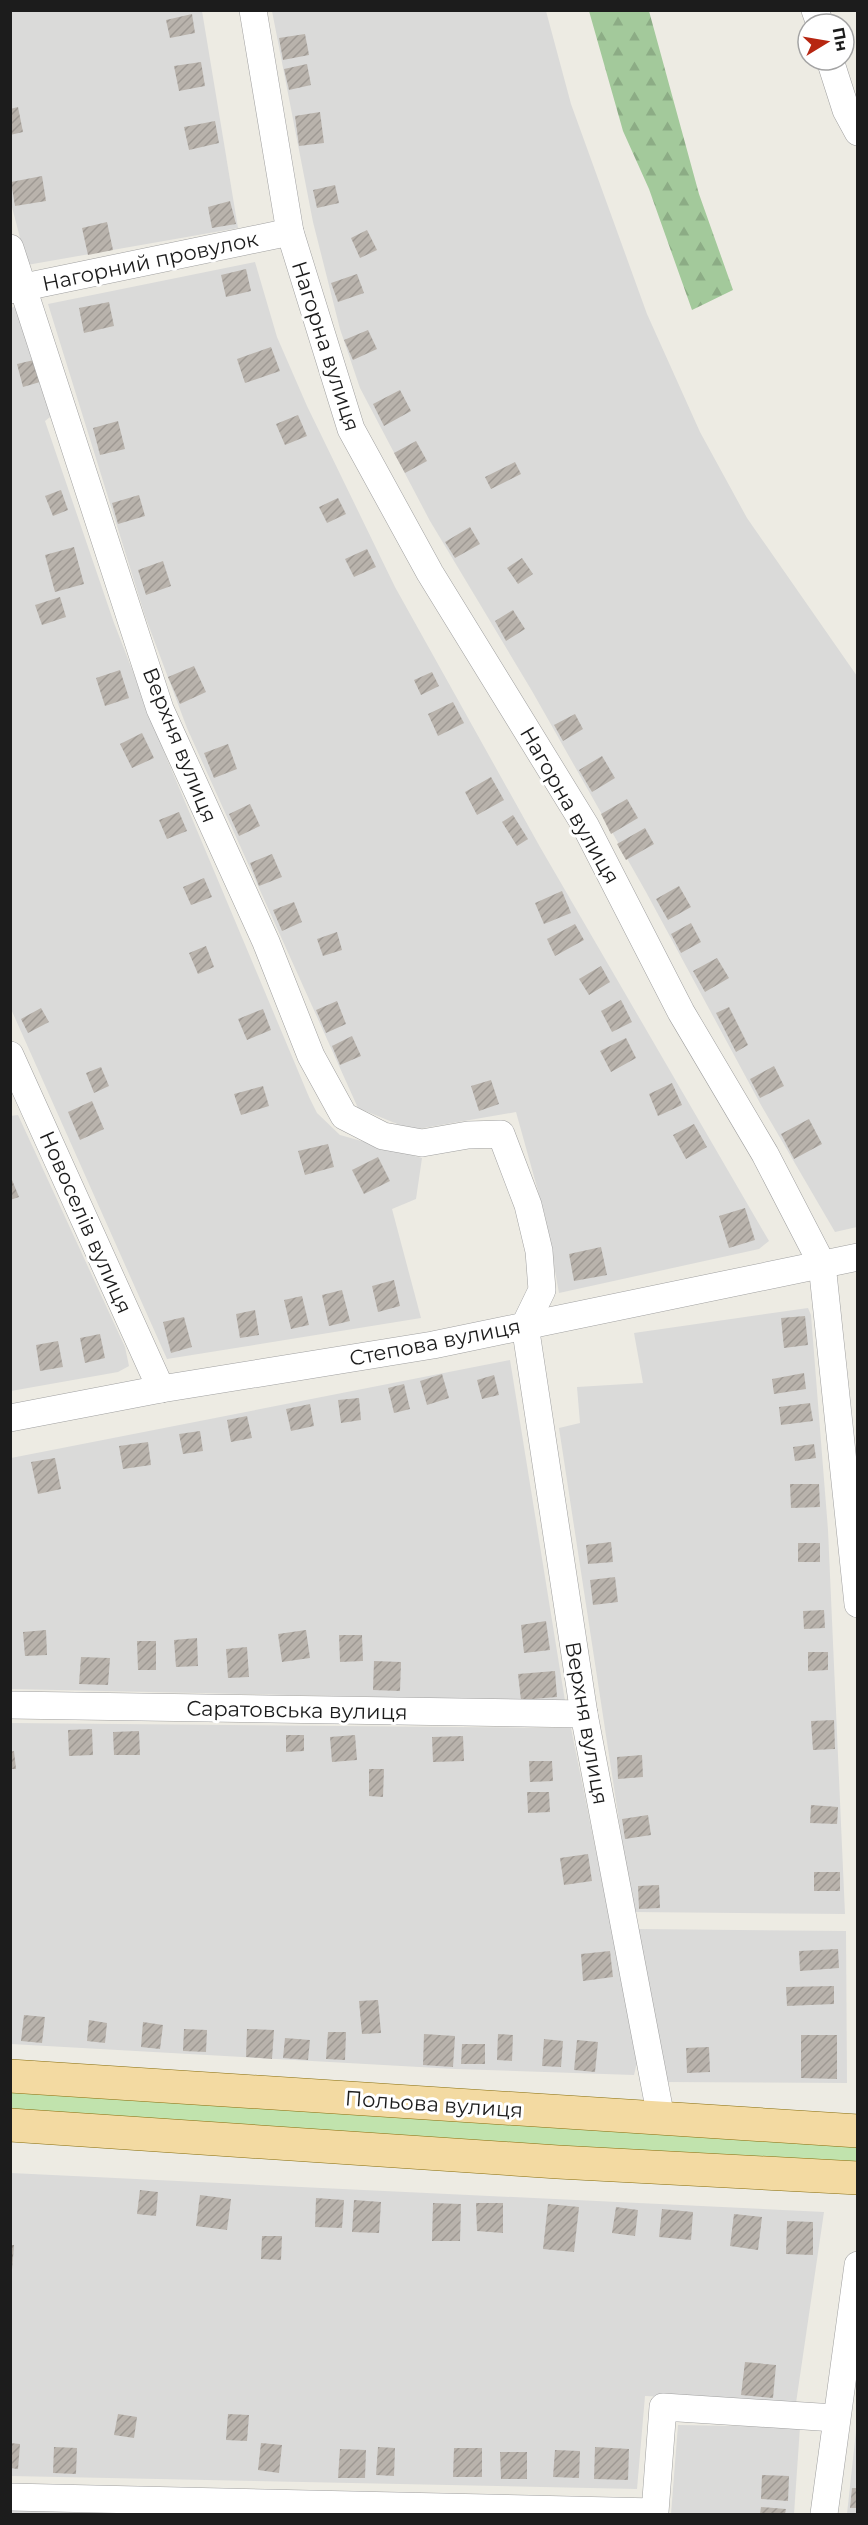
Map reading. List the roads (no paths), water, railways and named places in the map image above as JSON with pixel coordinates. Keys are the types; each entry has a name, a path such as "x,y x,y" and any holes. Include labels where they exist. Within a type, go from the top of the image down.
{"main road":[{"name":"Польова вулиця","path":"10,2076 858,2131"},
{"path":"10,2125 558,2162 858,2178"}],"street":[{"name":"Нагорна вулиця","path":"253,10 290,232 351,429 430,573 585,825 681,1012 765,1155 822,1264 858,1604"},
{"path":"835,72 846,110 858,132"},
{"name":"Нагорний провулок","path":"16,289 290,232"},
{"name":"Верхня вулиця","path":"10,248 16,289 160,709 266,942 311,1056 344,1116 383,1136 422,1143 468,1135 501,1134 528,1205 539,1251 542,1290 525,1325 584,1714 661,2118"},
{"name":"Новоселів вулиця","path":"10,1055 161,1389"},
{"name":"Степова вулиця","path":"10,1418 161,1389 434,1345 858,1257"},
{"name":"Саратовська вулиця","path":"10,1705 584,1714"},
{"path":"824,2514 835,2418 858,2265"},
{"path":"10,2497 655,2511 663,2408 835,2418"}]}
